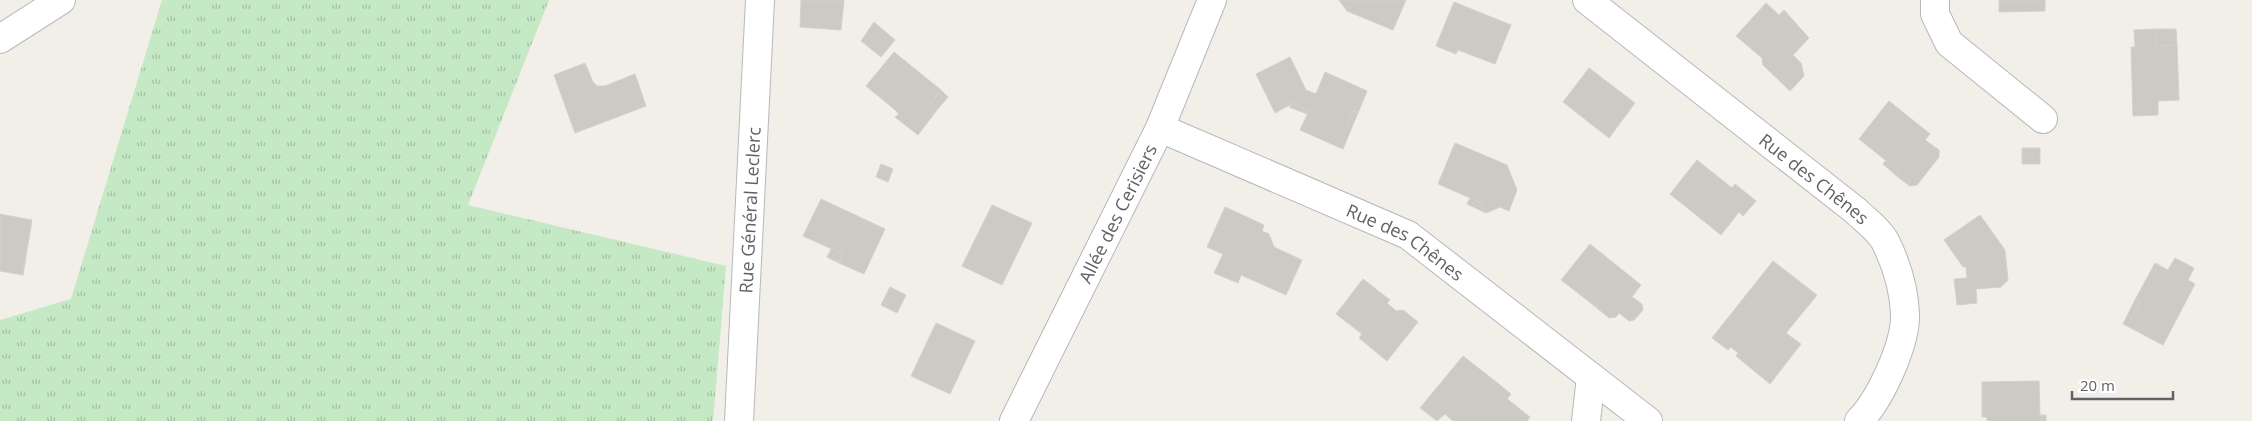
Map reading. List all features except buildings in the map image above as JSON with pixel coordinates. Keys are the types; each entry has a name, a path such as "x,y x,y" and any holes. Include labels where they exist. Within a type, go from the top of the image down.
{"street":[{"path":"0,39 62,0"},
{"name":"Rue Général Leclerc","path":"739,421 760,0"},
{"name":"Allée des Cerisiers","path":"1014,421 1160,128 1212,0"},
{"name":"Rue des Chênes","path":"1587,0 1856,211 1884,239 1898,273 1905,315 1897,354 1883,388 1859,421"},
{"path":"1935,0 1935,14 1949,43 2042,119"},
{"name":"Rue des Chênes","path":"1160,128 1408,235 1648,421"},
{"path":"1586,421 1591,377"}],"green space":[{"path":"162,0 549,0 468,205 726,266 713,421 0,421 0,320 71,299"}]}
